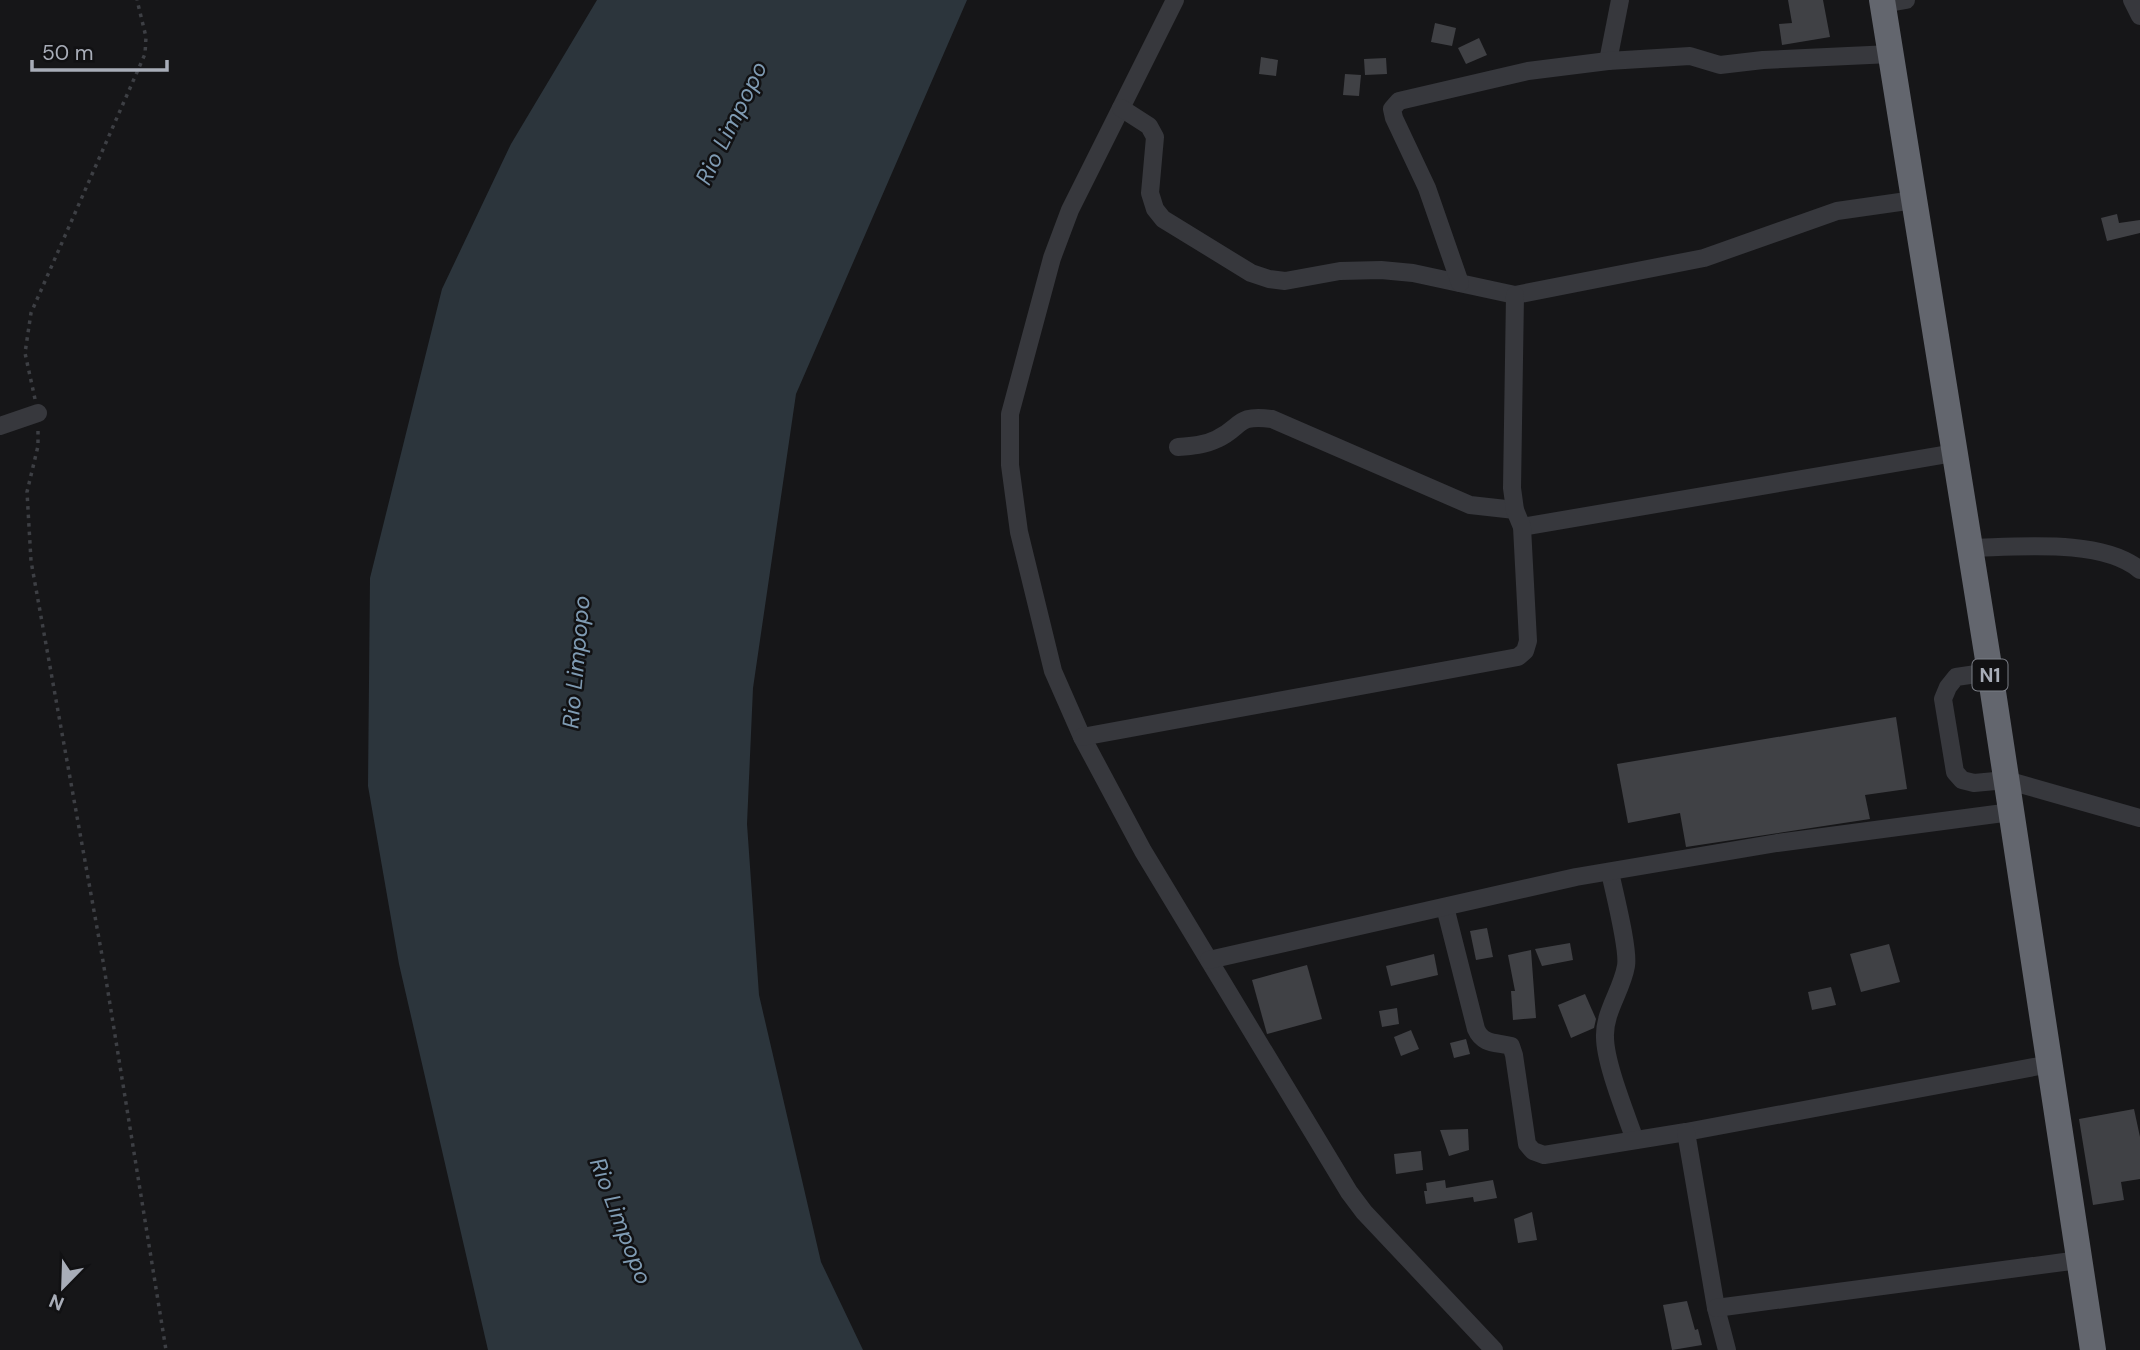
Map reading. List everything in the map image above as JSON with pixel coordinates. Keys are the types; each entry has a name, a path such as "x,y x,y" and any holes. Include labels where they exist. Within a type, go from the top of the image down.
{"highway":[{"name":"N1","path":"1890,1 1891,54 1990,672 2093,1350"}],"street":[{"path":"1175,0 1070,210 1052,258 1010,414 1010,465 1019,532 1053,671 1082,737 1143,851 1349,1192 1364,1212 1494,1350"},
{"path":"1608,61 1620,0"},
{"path":"2132,0 2140,16"},
{"path":"1460,283 1427,188 1394,118 1392,109 1399,101 1528,71 1608,61 1690,56 1720,65 1763,60 1891,54"},
{"path":"1121,107 1149,126 1155,137 1150,193 1155,209 1163,219 1251,273 1285,281 1340,271 1381,270 1413,273 1515,295 1704,258 1837,211 1914,200"},
{"path":"1082,737 1518,657 1525,651 1528,641 1522,527 1515,510 1512,488 1515,295"},
{"path":"0,426 38,413"},
{"path":"1178,447 1205,444 1220,438 1239,422 1256,417 1272,419 1470,505 1515,510"},
{"path":"1522,527 1954,453"},
{"path":"1969,548 2039,546 2096,551 2121,557 2140,570"},
{"path":"1990,672 1956,677 1942,699 1955,772 1962,780 1974,783 2006,779 2140,818"},
{"path":"1209,960 1610,872 1777,844 2011,812"},
{"path":"1610,872 1627,962 1608,1018 1605,1037 1607,1055 1635,1140"},
{"path":"1445,907 1479,1037 1486,1042 1511,1046 1528,1144 1533,1151 1544,1155 1686,1132 2050,1064"},
{"path":"1686,1132 1716,1308 1727,1350"},
{"path":"1716,1308 2079,1259"}],"path":[{"path":"137,0 146,37 145,54 31,313 25,353 38,413 38,446 27,492 31,561 101,947 166,1350"}],"water":[{"name":"Rio Limpopo","path":"597,0 967,0 796,394 753,688 747,824 759,995 821,1262 863,1350 488,1350 399,964 368,786 370,578 442,289 511,144"}],"building":[{"path":"1788,0 1823,0 1830,37 1782,45 1779,24 1792,23"},
{"path":"1435,23 1456,28 1452,46 1431,42"},
{"path":"1479,38 1487,55 1466,64 1458,48"},
{"path":"1261,57 1278,60 1276,76 1259,74"},
{"path":"1386,58 1387,74 1365,75 1364,59"},
{"path":"1345,74 1361,75 1359,96 1343,95"},
{"path":"2117,214 2119,223 2140,220 2140,233 2107,241 2101,218"},
{"path":"1896,717 1907,789 1865,795 1870,819 1686,847 1680,813 1628,823 1617,764"},
{"path":"1487,928 1493,957 1476,960 1470,931"},
{"path":"1570,943 1573,960 1542,966 1535,949"},
{"path":"1889,944 1900,982 1861,992 1850,954"},
{"path":"1531,950 1536,1018 1513,1020 1511,991 1515,991 1508,955"},
{"path":"1434,954 1438,975 1391,986 1386,966"},
{"path":"1307,965 1322,1019 1267,1034 1252,980"},
{"path":"1831,987 1836,1005 1812,1010 1808,992"},
{"path":"1585,994 1596,1019 1594,1028 1571,1038 1558,1005"},
{"path":"1397,1008 1399,1024 1382,1027 1379,1011"},
{"path":"1411,1030 1419,1049 1401,1056 1394,1037"},
{"path":"1466,1039 1470,1054 1454,1058 1450,1043"},
{"path":"2134,1109 2140,1137 2140,1179 2121,1182 2124,1200 2093,1205 2079,1119"},
{"path":"1468,1129 1469,1150 1449,1156 1440,1130"},
{"path":"1421,1151 1423,1170 1396,1174 1394,1154"},
{"path":"1445,1180 1446,1188 1493,1180 1497,1198 1474,1202 1473,1197 1426,1204 1426,1183"},
{"path":"1532,1212 1537,1240 1518,1243 1514,1219"},
{"path":"1687,1301 1702,1345 1672,1350 1663,1305"}]}
